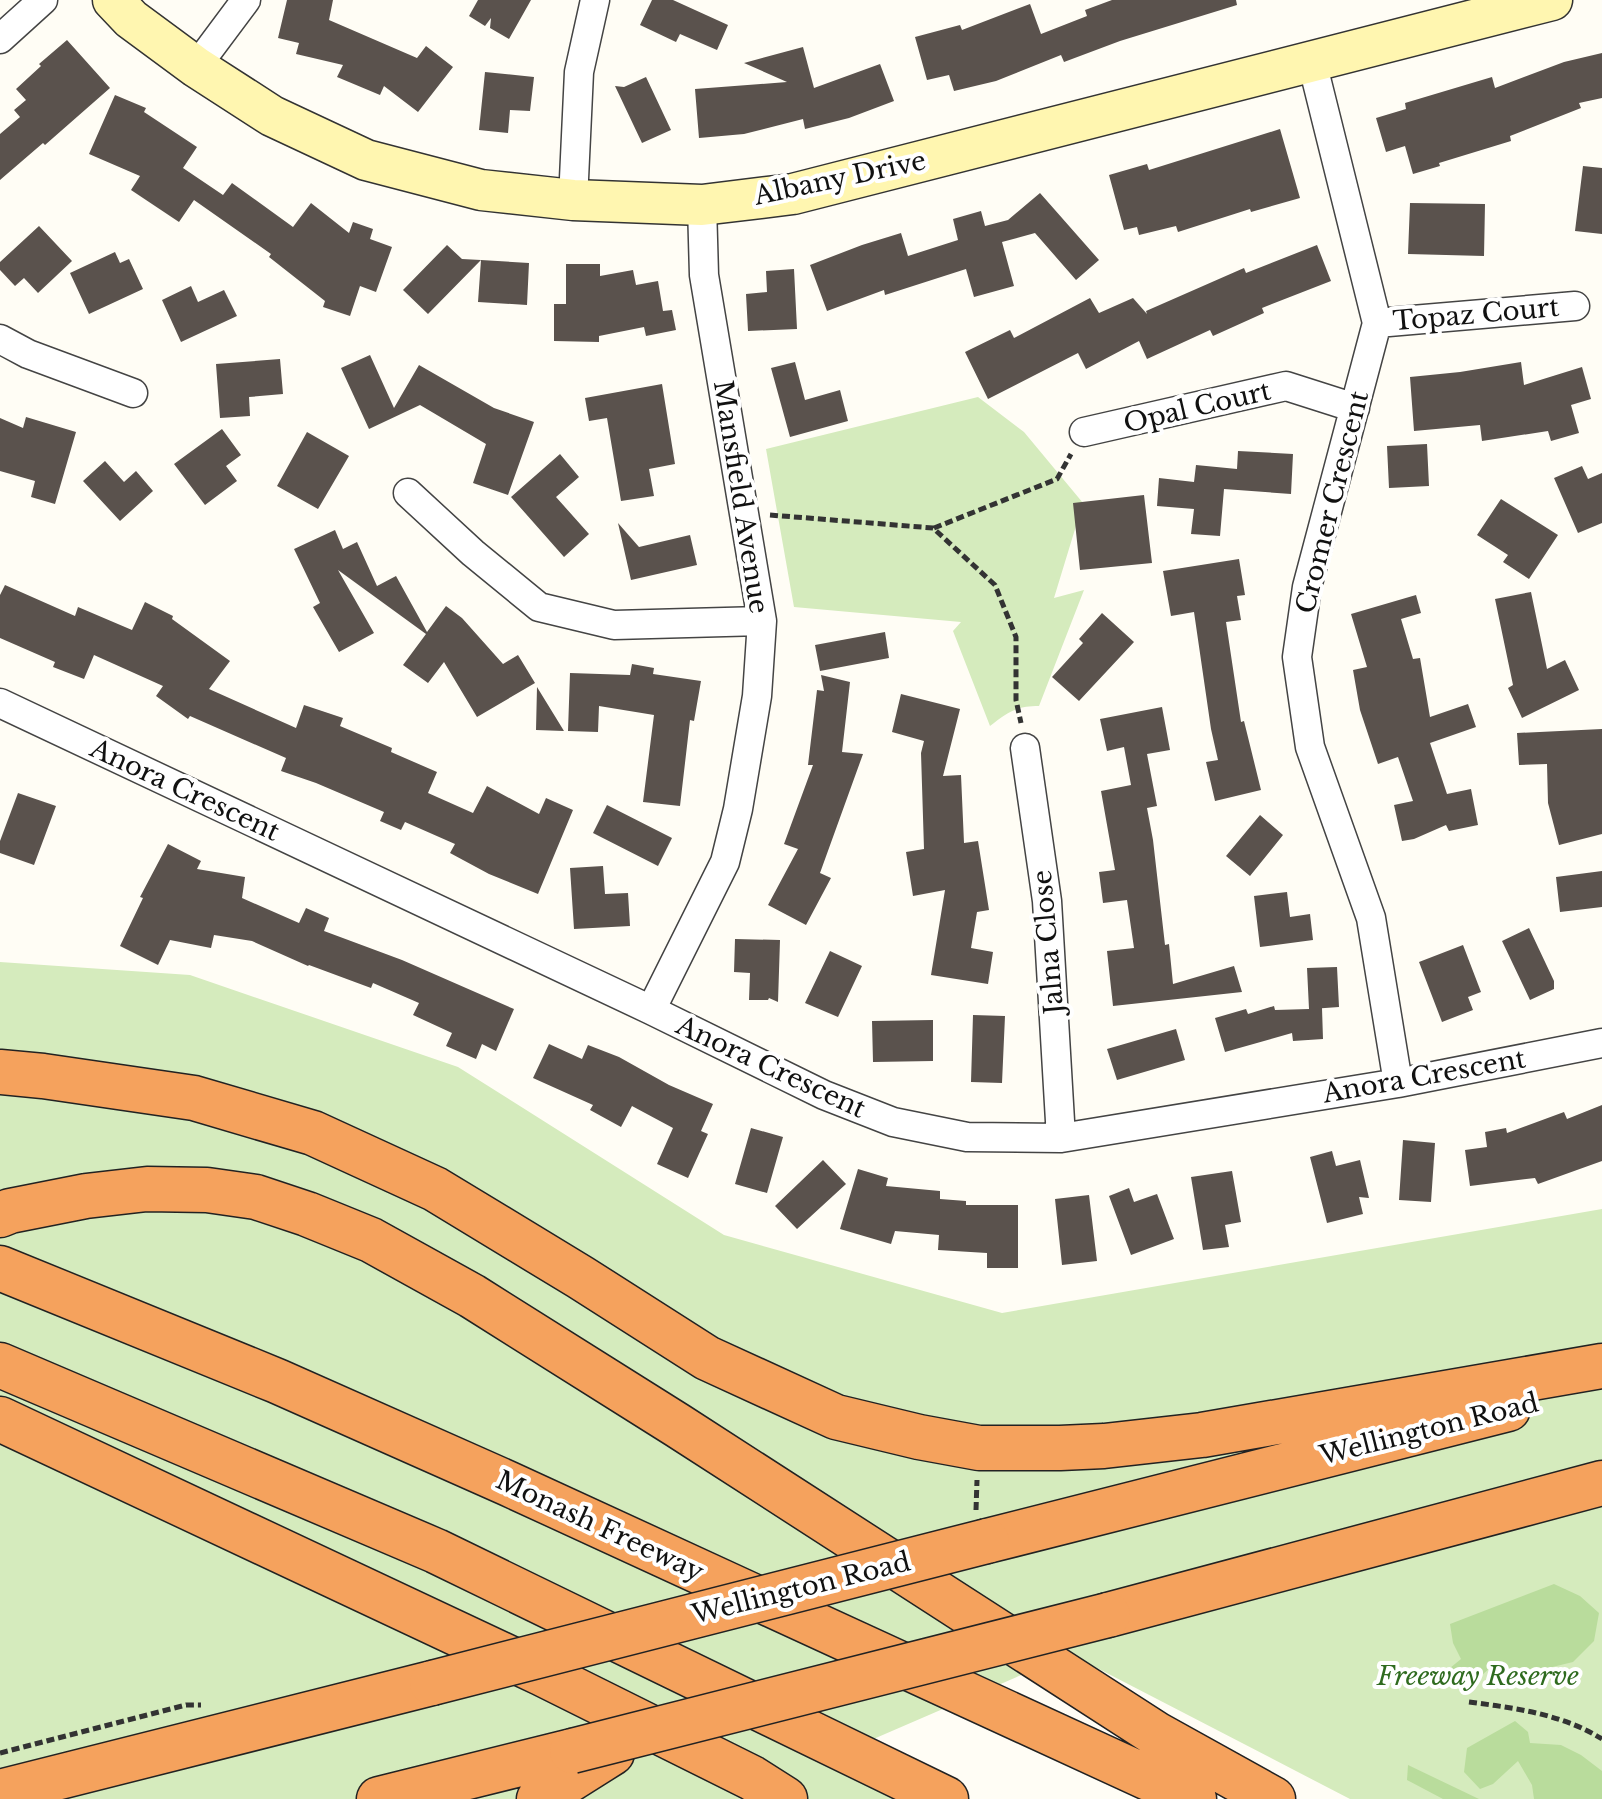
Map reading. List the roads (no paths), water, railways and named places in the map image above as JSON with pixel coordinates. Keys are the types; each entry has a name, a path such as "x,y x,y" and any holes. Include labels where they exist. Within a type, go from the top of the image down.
{"highway":[{"path":"0,1072 194,1098 313,1133 435,1189 707,1358 836,1417 919,1437 979,1448 1104,1446 1202,1435 1602,1366"},
{"path":"0,1215 86,1196 147,1189 207,1190 256,1197 371,1240 472,1296 1156,1734 1273,1799"},
{"name":"Monash Freeway","path":"0,1268 277,1381 509,1484 1194,1799"},
{"path":"0,1365 436,1551 946,1799"},
{"name":"Wellington Road","path":"0,1792 1602,1386"},
{"path":"0,1419 527,1667 752,1778 785,1799"},
{"path":"379,1799 584,1757 644,1733 1108,1615 1602,1483"},
{"path":"539,1799 584,1757"}],"street":[{"path":"0,39 43,0"},
{"name":"Albany Drive","path":"113,0 131,19 196,67 272,116 366,160 481,190 573,200 702,205 793,194 1552,0"},
{"path":"196,67 246,0"},
{"path":"573,200 579,72 595,0"},
{"name":"Cromer Crescent","path":"1312,62 1377,323 1307,587 1297,657 1310,747 1371,918 1398,1083"},
{"name":"Mansfield Avenue","path":"651,1010 725,862 738,809 757,696 762,621 704,275 702,205"},
{"name":"Topaz Court","path":"1377,323 1575,306"},
{"path":"0,339 28,354 133,393"},
{"name":"Opal Court","path":"1084,432 1286,386 1355,408"},
{"path":"408,493 473,553 539,607 614,625 762,621"},
{"name":"Anora Crescent","path":"2,710 651,1010 824,1095 893,1122 967,1137 1061,1138 1398,1083 1602,1043"},
{"name":"Jalna Close","path":"1025,748 1047,901 1061,1138"}],"park label":[{"name":"Freeway Reserve","path":"1478,1676"}]}
